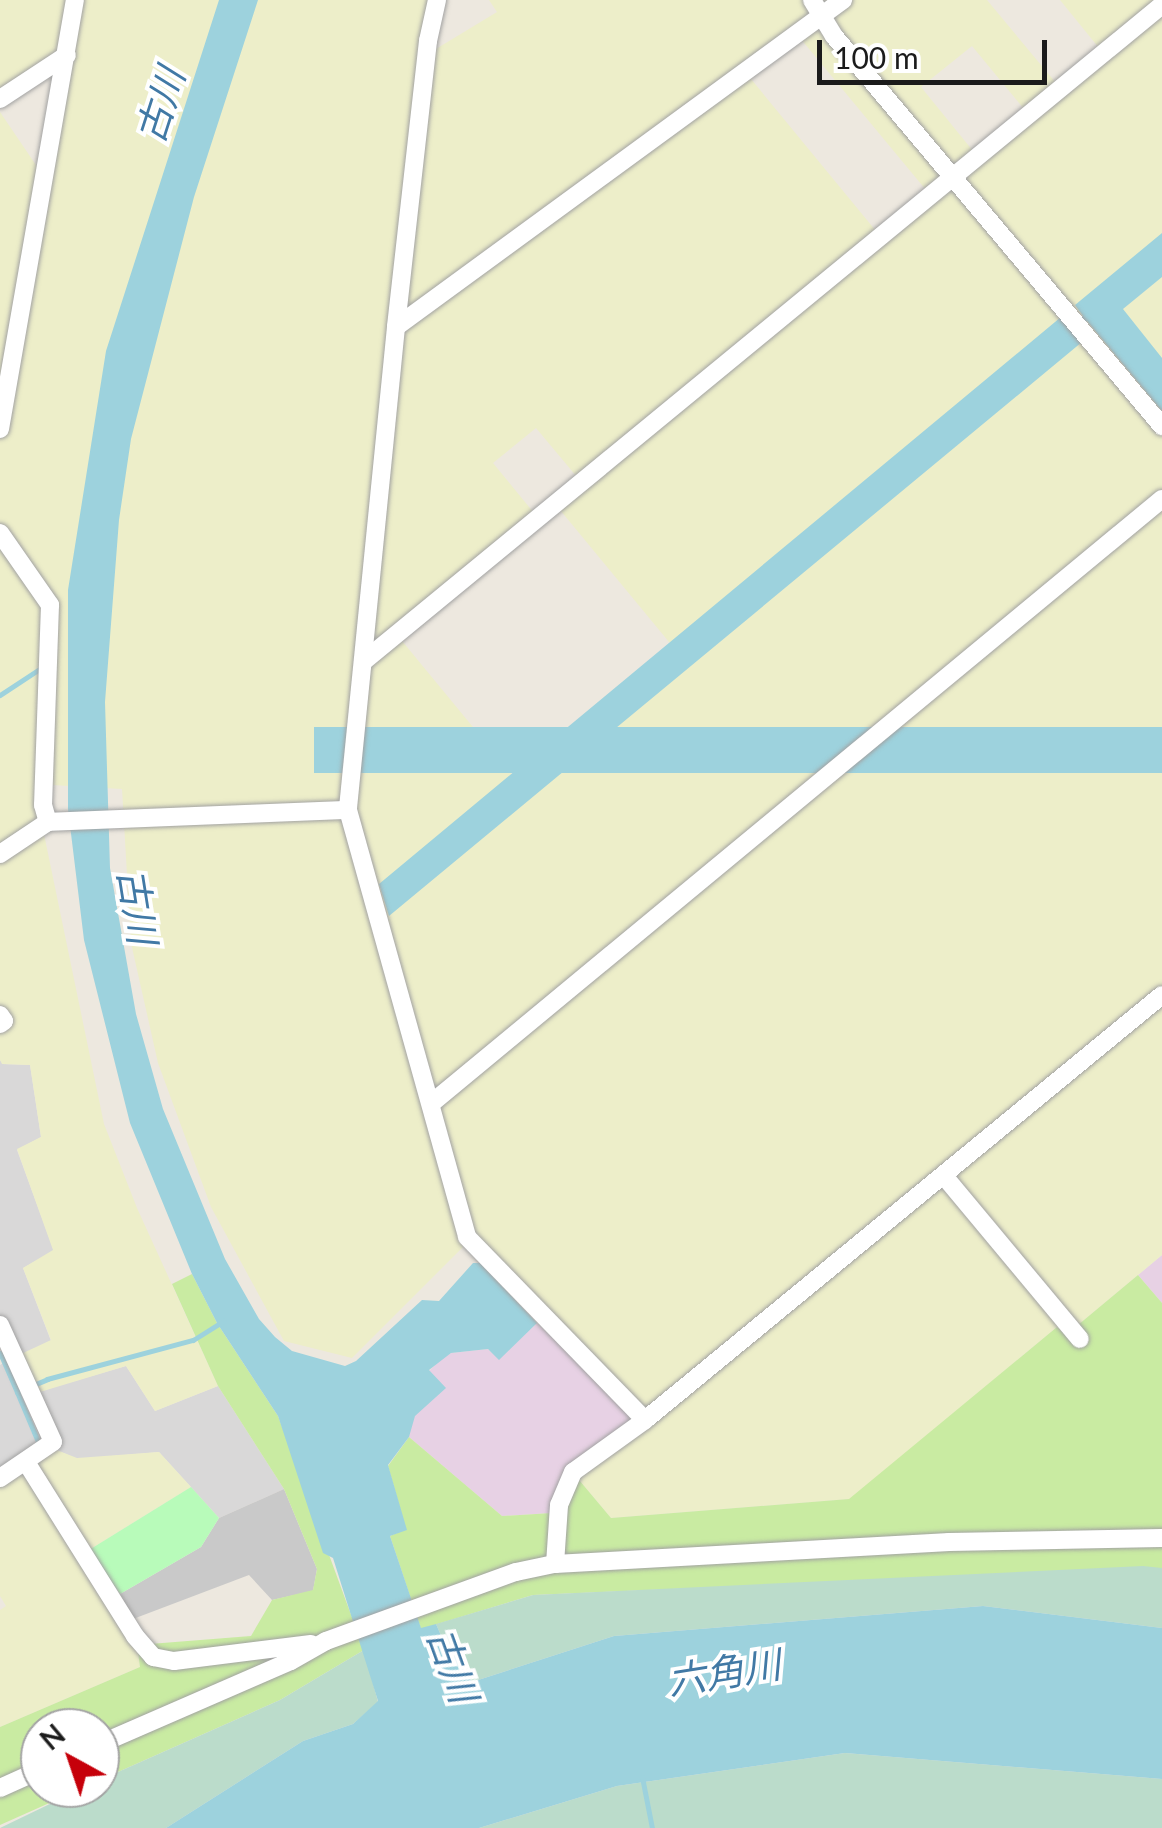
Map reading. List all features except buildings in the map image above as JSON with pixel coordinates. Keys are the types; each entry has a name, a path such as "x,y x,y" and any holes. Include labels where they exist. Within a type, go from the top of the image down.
{"street":[{"path":"0,429 76,0"},
{"path":"438,0 428,41 396,327 348,810 433,1102 467,1237 645,1420"},
{"path":"396,327 817,8 843,0"},
{"path":"364,661 1162,6"},
{"path":"817,8 1162,426"},
{"path":"0,99 67,55"},
{"path":"433,1102 1162,499"},
{"path":"0,533 50,605 43,804 48,822"},
{"path":"0,854 48,822 348,810"},
{"path":"555,1564 559,1505 573,1472 645,1420 1162,995"},
{"path":"0,1016 4,1021 0,1024"},
{"path":"944,1176 1080,1339"},
{"path":"0,1325 53,1442 0,1478"},
{"path":"26,1462 135,1636 154,1657 174,1661 326,1640 516,1572 555,1564 949,1542 1162,1538"},
{"path":"120,1735 291,1660 326,1640"}],"shaded area":[{"path":"0,1060 3,1064 30,1065 41,1137 17,1150 54,1251 23,1268 51,1341 40,1391 126,1366 155,1411 218,1386 284,1489 219,1518 159,1452 77,1459 54,1449 0,1484 0,1365 11,1359 0,1335"},
{"path":"1162,1255 1162,1303 1138,1275"},
{"path":"537,1323 637,1419 552,1513 502,1516 409,1437 408,1428 429,1371 441,1359 451,1353 488,1349 499,1359"},
{"path":"284,1489 317,1569 313,1591 272,1600 249,1575 133,1619 120,1594 201,1547 219,1518"}],"green space":[{"path":"0,0 443,0 431,52 497,12 489,0 987,0 1056,83 1099,48 1060,0 1162,0 1162,1255 1065,1336 1057,1327 850,1499 611,1518 569,1468 637,1419 474,1236 352,1358 284,1341 211,1207 158,1063 131,943 122,789 52,785 39,810 104,1124 137,1208 218,1386 155,1411 126,1366 40,1392 21,1354 51,1340 23,1268 53,1250 17,1149 41,1137 30,1065 2,1064 0,1060 0,112 40,171 61,64 0,106","holes":["800,38 926,190 876,231 751,79","972,46 1024,109 973,151 921,87","536,428 577,477 551,499 674,648 515,778 393,630 534,513 493,463"]},
{"path":"192,1274 217,1323 278,1416 364,1650 280,1700 120,1771 120,1708 44,1708 140,1667 137,1645 251,1636 272,1600 313,1590 317,1569 284,1489 218,1386 172,1284"},
{"path":"1138,1275 1162,1303 1162,1568 533,1595 421,1629 390,1536 406,1529 388,1466 409,1437 502,1516 552,1513 569,1468 611,1518 849,1499 1057,1327 1066,1335"},
{"path":"54,1449 77,1458 159,1452 191,1487 89,1550 133,1619 140,1667 44,1708 20,1708 20,1718 0,1727 0,1610 6,1606 0,1596 0,1484"},
{"path":"191,1487 219,1518 201,1547 120,1594 89,1550"},
{"path":"1162,1568 1162,1628 983,1606 614,1636 472,1682 460,1658 450,1656 436,1624 533,1595"},
{"path":"364,1650 378,1702 353,1724 303,1741 166,1828 0,1828 42,1808 120,1808 120,1771 280,1700"},
{"path":"20,1718 20,1808 38,1808 0,1825 0,1727"},
{"path":"845,1753 1162,1779 1162,1828 479,1828 617,1786"}],"water":[{"path":"219,0 258,0 194,197 131,439 119,520 105,702 110,868 136,1014 163,1109 225,1259 259,1319 275,1337 292,1351 345,1366 356,1361 422,1300 439,1301 473,1263 480,1263 537,1323 499,1360 488,1349 451,1353 429,1370 446,1388 415,1416 409,1437 388,1465 407,1530 390,1536 421,1628 436,1624 450,1656 459,1657 472,1682 614,1636 983,1606 1162,1628 1162,1779 845,1753 617,1786 479,1828 166,1828 303,1741 353,1724 378,1701 333,1558 323,1553 278,1416 217,1323 192,1274 130,1123 84,940 68,809 68,590 106,351"},
{"path":"1162,233 1162,277 1123,309 1162,358 1162,411 1087,321 1074,332 1082,342 389,916 379,884 1061,317 1070,327 1083,316 1075,305"},
{"path":"314,727 1162,727 1162,773 314,773"}],"waterway":[{"path":"0,695 41,668"},
{"path":"0,1353 17,1392 47,1379 193,1340 223,1321"},
{"path":"17,1392 39,1444"},
{"path":"642,1777 652,1828"}],"water label":[{"name":"古川","path":"160,105"},
{"name":"古川","path":"138,906"},
{"name":"古川","path":"453,1665"},
{"name":"六角川","path":"724,1672"}]}
